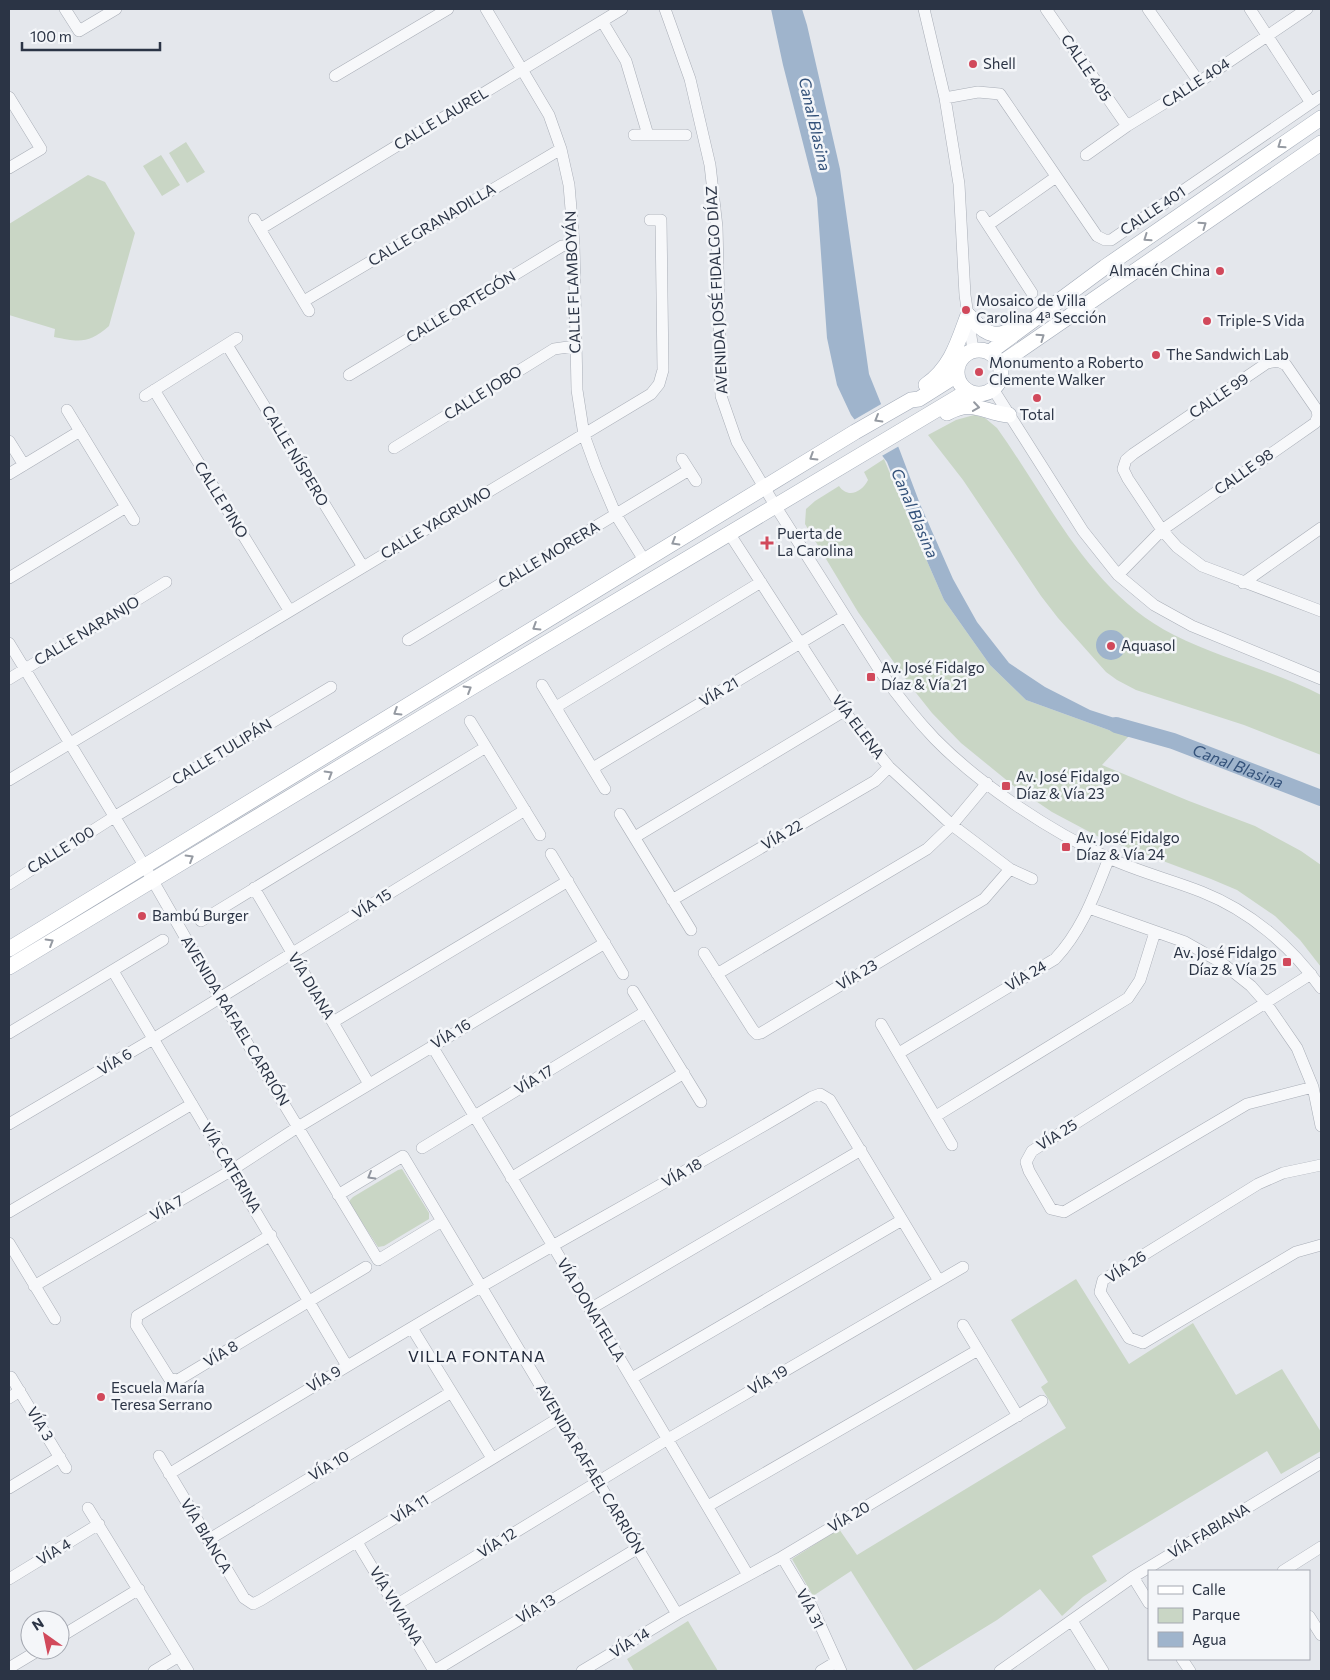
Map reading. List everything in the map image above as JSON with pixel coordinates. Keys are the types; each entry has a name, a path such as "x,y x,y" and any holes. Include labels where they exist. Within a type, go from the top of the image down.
{"main road":[{"path":"990,352 1105,267 1321,118"},
{"path":"1000,364 1321,143"},
{"path":"968,314 983,331 995,334 1010,330 1034,312 1046,311"},
{"path":"9,949 644,560 906,402 949,363 956,350 968,314"},
{"path":"974,350 990,352 1000,364 1001,376 998,384 993,389 980,394 968,391 962,386 957,375 957,367 960,360 974,350"},
{"path":"906,402 919,399 957,375"},
{"path":"9,967 729,533 776,507 891,436 906,435 914,427 968,391"},
{"path":"914,427 964,406 976,406 996,414 1009,415"}],"street":[{"path":"65,9 79,31 116,9"},
{"path":"335,76 448,9"},
{"name":"CALLE FLAMBOYÁN","path":"486,9 549,115 561,149 569,185 574,245 576,390 584,435 616,515 644,560"},
{"name":"CALLE LAUREL","path":"306,306 257,224 522,70 622,9"},
{"name":"AVENIDA JOSÉ FIDALGO DÍAZ","path":"664,9 690,79 710,165 717,227 721,396 737,442 880,671 915,717 953,756 987,784 1043,823 1109,858 1204,892 1243,913 1280,940 1312,974 1321,988"},
{"path":"924,9 945,98 959,184 965,295 974,350"},
{"name":"CALLE 405","path":"1046,9 1127,126"},
{"path":"1148,9 1199,82"},
{"path":"1250,9 1311,103"},
{"name":"CALLE 404","path":"1086,156 1127,126 1199,82 1307,9"},
{"path":"602,21 626,61 648,136"},
{"name":"CALLE 401","path":"945,98 978,92 1000,94 1097,236 1105,240 1112,240 1321,96"},
{"path":"9,97 41,149 9,168"},
{"path":"634,135 686,135"},
{"name":"CALLE GRANADILLA","path":"306,306 561,149"},
{"path":"1032,293 985,221 1056,177"},
{"name":"CALLE YAGRUMO","path":"9,780 651,394 659,384 662,370 655,220"},
{"name":"CALLE ORTEGÓN","path":"349,375 562,246 574,245"},
{"name":"CALLE PINO","path":"232,342 150,393 289,610"},
{"name":"CALLE NÍSPERO","path":"232,342 363,567"},
{"name":"CALLE JOBO","path":"394,448 554,349 575,346"},
{"name":"CALLE 99","path":"1162,530 1123,469 1126,460 1133,454 1267,363 1278,361 1286,365 1317,410"},
{"path":"993,389 1083,531 1118,575 1154,605 1192,626 1321,679"},
{"path":"67,410 134,520"},
{"name":"CALLE 98","path":"1118,575 1162,530 1315,422 1318,416 1317,410"},
{"path":"9,474 80,431"},
{"path":"9,441 24,464"},
{"path":"682,459 696,481"},
{"name":"CALLE MORERA","path":"408,640 689,470"},
{"path":"9,578 126,507"},
{"path":"1243,582 1321,528"},
{"path":"1162,530 1177,547 1202,566 1321,611"},
{"name":"VÍA ELENA","path":"729,533 844,712 889,767 952,825 1010,868 1032,879"},
{"name":"CALLE NARANJO","path":"9,679 166,582"},
{"path":"556,707 761,582"},
{"name":"VÍA 21","path":"593,768 845,616"},
{"name":"AVENIDA RAFAEL CARRIÓN","path":"9,643 153,880 220,998 378,1260 442,1221"},
{"path":"542,685 605,789"},
{"name":"CALLE TULIPÁN","path":"114,817 331,687"},
{"path":"635,838 844,712"},
{"path":"470,722 540,835"},
{"path":"201,920 486,747"},
{"name":"VÍA 22","path":"672,900 875,781 889,767"},
{"path":"717,974 928,849 952,825 987,784"},
{"name":"VÍA 15","path":"220,998 525,810"},
{"path":"620,814 691,930"},
{"name":"CALLE 100","path":"9,884 114,817"},
{"path":"551,854 623,974"},
{"name":"VÍA 24","path":"899,1053 1055,959 1070,943 1089,908 1109,858"},
{"name":"VÍA 23","path":"704,953 753,1030 757,1034 761,1033 984,899 1010,868"},
{"path":"333,1022 568,881"},
{"name":"VÍA DIANA","path":"254,888 369,1084"},
{"path":"1089,908 1185,942 1222,963 1250,986 1266,1003 1297,1048 1313,1087 1321,1126"},
{"path":"936,1116 1128,998 1140,980 1156,932"},
{"path":"9,1033 163,940"},
{"name":"VÍA 16","path":"298,1127 605,943"},
{"name":"VÍA CATERINA","path":"113,970 152,1039 271,1235 347,1366"},
{"name":"VÍA 25","path":"1312,974 1032,1151 1026,1162 1029,1171 1051,1209 1064,1212 1247,1104 1313,1087"},
{"path":"632,991 701,1102"},
{"name":"VÍA 6","path":"9,1124 220,998"},
{"name":"VÍA 17","path":"422,1148 645,1012"},
{"path":"881,1024 952,1145"},
{"name":"VÍA DONATELLA","path":"432,1046 748,1575"},
{"path":"511,1178 684,1073"},
{"name":"VÍA 18","path":"481,1287 820,1094 830,1100 902,1220"},
{"path":"9,1212 192,1104"},
{"name":"VÍA 7","path":"34,1286 232,1170 298,1127"},
{"path":"590,1309 860,1150"},
{"name":"AVENIDA RAFAEL CARRIÓN","path":"338,1195 403,1156 677,1614"},
{"name":"VÍA 26","path":"1321,1165 1283,1173 1258,1184 1103,1280 1100,1292 1129,1338 1143,1343 1296,1252 1321,1245"},
{"path":"632,1378 902,1220 939,1281"},
{"name":"VÍA 8","path":"271,1235 137,1316 136,1324 169,1378 178,1380 366,1267"},
{"path":"9,1243 55,1319"},
{"name":"VÍA 19","path":"598,1481 962,1267"},
{"name":"VÍA 9","path":"169,1474 481,1287"},
{"path":"963,1325 1018,1416"},
{"path":"412,1328 450,1393 492,1458"},
{"path":"708,1506 978,1350"},
{"name":"VÍA 3","path":"11,1377 66,1468"},
{"name":"VÍA 3","path":"9,1398 20,1391"},
{"name":"VÍA 10","path":"208,1540 450,1393"},
{"name":"VÍA 20","path":"677,1614 782,1557 1042,1401"},
{"name":"VÍA 11","path":"261,1600 559,1418"},
{"name":"VÍA BIANCA","path":"159,1456 244,1598 253,1604 261,1600"},
{"name":"VÍA 3","path":"9,1488 60,1457"},
{"name":"VÍA FABIANA","path":"1000,1671 1014,1668 1072,1621 1133,1577 1321,1463"},
{"name":"VÍA 12","path":"396,1605 598,1481"},
{"path":"88,1508 188,1671"},
{"name":"VÍA 4","path":"9,1579 99,1524"},
{"name":"VÍA VIVIANA","path":"357,1542 396,1605 430,1670"},
{"path":"1285,1570 1321,1547"},
{"name":"VÍA 13","path":"430,1670 638,1548"},
{"name":"VÍA 31","path":"782,1557 812,1608 838,1666 821,1671"},
{"path":"1133,1577 1148,1601"},
{"path":"70,1631 139,1589"},
{"name":"VÍA 14","path":"582,1671 677,1614"},
{"path":"1310,1617 1321,1633"},
{"path":"1072,1621 1103,1671"},
{"path":"154,1671 179,1656"},
{"path":"9,1668 22,1660"},
{"path":"1183,1660 1190,1671"}],"green space":[{"path":"186,142 205,172 187,183 169,153"},
{"path":"161,155 180,185 162,196 143,166"},
{"path":"88,175 105,182 135,233 109,326 89,339 70,340 54,337 55,329 9,315 9,224"},
{"path":"974,415 985,418 997,428 1054,515 1095,570 1118,595 1144,617 1174,635 1192,643 1321,695 1321,755 1244,725 1136,690 1106,672 1041,596 963,480 928,435 956,420"},
{"path":"884,459 944,600 990,665 1026,700 1128,737 1102,765 1255,826 1301,851 1321,865 1321,967 1300,940 1275,916 1237,890 1099,837 1052,812 1015,787 961,743 932,713 858,612 805,524 806,509 815,501 839,486 846,492 859,491 868,480 864,472"},
{"path":"402,1169 429,1213 429,1219 384,1246 378,1247 350,1204 350,1200"},
{"path":"1076,1279 1129,1364 1193,1323 1236,1395 1282,1369 1321,1432 1321,1451 1281,1474 1267,1451 1092,1556 1107,1581 1083,1597 1062,1616 1040,1589 997,1620 914,1671 851,1571 813,1596 792,1559 839,1529 857,1555 1066,1428 1041,1387 1048,1382 1011,1320"},
{"path":"688,1621 718,1671 634,1671 627,1659"}],"water":[{"path":"771,9 802,9 840,169 869,374 920,504 953,579 977,622 1009,663 1045,687 1090,710 1142,727 1128,737 1026,700 990,665 944,600 887,462 851,415 837,385 827,338 817,198 783,65"},
{"name":"Aquasol","path":"1111,630 1117,631 1125,639 1125,651 1117,659 1111,660 1105,659 1097,651 1096,645 1097,639 1105,631"}],"pier":[{"path":"883,403 901,445 880,457 852,421"}],"waterway":[{"name":"Canal Blasina","path":"1116,725 1173,741 1321,798"}],"place":[{"name":"Shell","path":"973,64"},
{"name":"Almacén China","path":"1220,271"},
{"name":"Mosaico de Villa Carolina 4ª Sección","path":"966,310"},
{"name":"Triple-S Vida","path":"1207,321"},
{"name":"The Sandwich Lab","path":"1156,355"},
{"name":"Monumento a Roberto Clemente Walker","path":"979,372"},
{"name":"Total","path":"1037,398"},
{"name":"Puerta de La Carolina","path":"767,543"},
{"name":"Aquasol","path":"1111,646"},
{"name":"Av. José Fidalgo Díaz & Vía 21","path":"871,677"},
{"name":"Av. José Fidalgo Díaz & Vía 23","path":"1006,786"},
{"name":"Av. José Fidalgo Díaz & Vía 24","path":"1066,847"},
{"name":"Bambú Burger","path":"142,916"},
{"name":"Av. José Fidalgo Díaz & Vía 25","path":"1287,962"},
{"name":"Escuela María Teresa Serrano","path":"101,1397"}],"district":[{"name":"VILLA FONTANA","path":"477,1356"}]}
